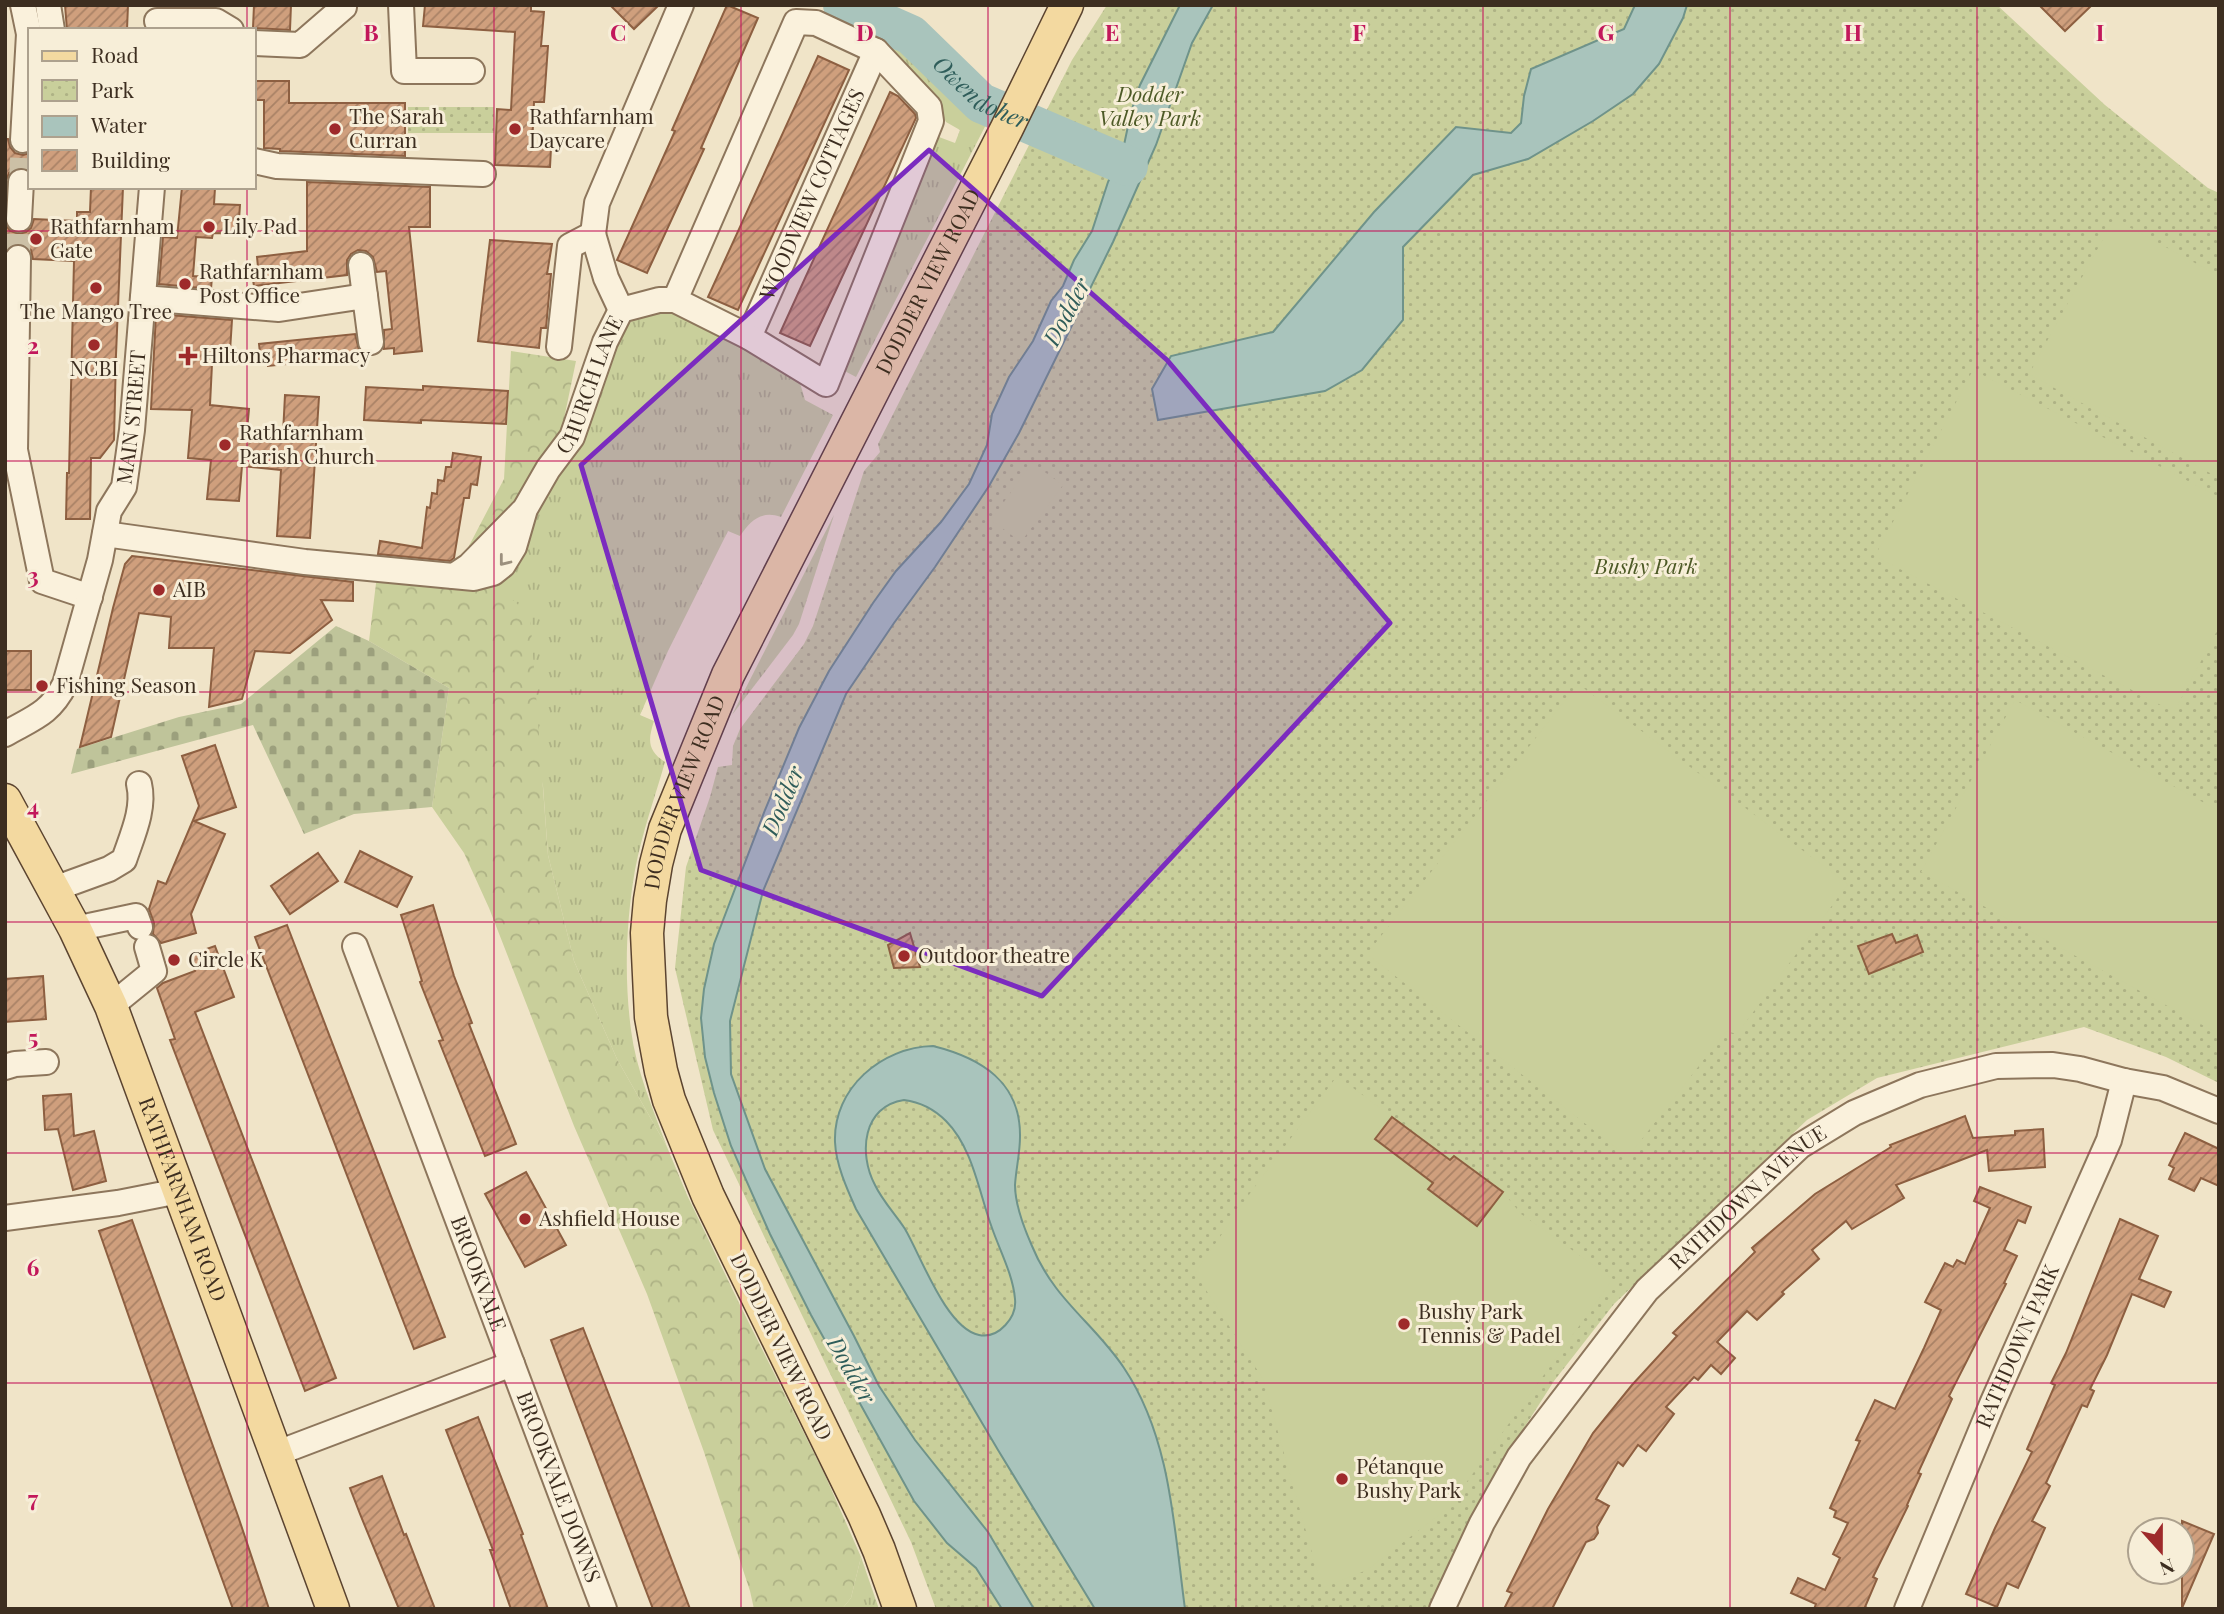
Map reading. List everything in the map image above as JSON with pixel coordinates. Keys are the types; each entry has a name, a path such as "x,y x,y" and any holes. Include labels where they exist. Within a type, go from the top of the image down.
{"main road":[{"name":"DODDER VIEW ROAD","path":"900,1609 864,1516 727,1237 679,1127 654,1042 648,991 647,933 656,864 665,830 728,675 1068,5"},
{"name":"RATHFARNHAM ROAD","path":"5,800 75,929 111,1006 333,1609"}],"street":[{"path":"23,5 28,29"},
{"path":"48,5 52,28"},
{"path":"401,5 404,71 472,71"},
{"path":"621,310 606,278 593,234 597,203 681,5"},
{"path":"256,43 300,45 344,8"},
{"path":"157,19 216,21 228,28"},
{"path":"796,22 816,23 876,51 929,107 931,121 826,384 749,337 675,300 796,22"},
{"name":"WOODVIEW COTTAGES","path":"749,337 876,51"},
{"path":"23,140 28,74"},
{"path":"256,161 277,166 483,174"},
{"name":"MAIN STREET","path":"5,734 47,710 65,684 90,597 109,511 124,487 132,430 152,189"},
{"path":"559,346 570,246 593,234"},
{"path":"18,258 16,450 42,581 90,597"},
{"path":"361,265 371,342"},
{"path":"143,298 279,309 365,296"},
{"name":"CHURCH LANE","path":"105,534 305,562 474,578 493,573 503,565 514,547 525,509 548,469 572,437 605,342 621,310 659,300 675,300"},
{"path":"54,889 109,869 124,859 139,813 142,794 139,783"},
{"path":"75,929 136,916 154,971 111,1006"},
{"name":"BROOKVALE","path":"355,946 512,1364"},
{"path":"5,1067 46,1062"},
{"name":"RATHDOWN AVENUE","path":"1442,1609 1482,1523 1519,1457 1647,1290 1800,1146 1854,1113 1920,1085 1996,1066 2053,1065 2080,1069 2163,1088 2219,1111"},
{"name":"RATHDOWN PARK","path":"1907,1609 1992,1404 2109,1140 2124,1081"},
{"path":"5,1218 129,1201 179,1191"},
{"path":"275,1454 512,1364"},
{"name":"BROOKVALE DOWNS","path":"512,1364 604,1609"}],"highlighted area":[{"path":"929,150 1167,360 1390,623 1042,996 701,870 581,465"}],"green space":[{"name":"Bushy Park","path":"1107,5 1997,5 2105,105 2208,188 2219,193 2219,1083 2166,1057 2084,1027 1877,1078 1807,1120 1614,1304 1554,1381 1499,1467 1430,1609 936,1609 911,1542 713,1130 675,968 686,867 718,767 732,765 733,746 740,729 804,644 813,626 864,471 880,452 878,444 1072,60"},
{"path":"909,38 956,92 978,109 991,115 856,377 839,368 939,137 955,143 960,130 946,122 942,114 880,45"},
{"path":"408,107 494,107 494,133 408,133"},
{"path":"2114,219 2219,276 2219,478 2029,374"},
{"path":"674,309 719,331 800,383 805,400 833,415 781,517 768,515 757,518 740,536 728,531 668,651 640,715 654,721 650,744 665,762 635,870 628,930 627,990 637,1060 667,1147 617,1059 574,961 548,855 543,786 493,583 537,503 617,332 643,315"},
{"path":"511,351 576,361 560,438 493,583 530,615 548,855 574,961 617,1059 667,1147 687,1195 825,1475 861,1557 851,1598 842,1609 754,1609 704,1452 647,1294 574,1126 489,908 464,853 432,807 449,688 369,641 377,575 449,584 504,479"},
{"path":"1973,370 2219,497 2219,627 2174,712 1875,556"},
{"path":"1032,463 1063,485 1021,542 991,520"},
{"path":"834,515 799,624 732,715"},
{"path":"336,626 369,641 449,688 432,807 354,814 304,834 253,725 71,774 77,749 179,717 241,704"},
{"path":"1578,684 1848,884 1737,1034 1726,1031 1628,1157 1367,954"},
{"path":"2015,700 2219,811 2219,1034 1921,872"},
{"name":"Bushy Park Tennis & Padel","path":"1337,1076 1450,1160 1454,1156 1503,1192 1521,1214 1613,1279 1448,1508 1367,1570 1322,1588 1263,1379 1195,1273"},
{"path":"861,1557 879,1609 842,1609 851,1598"}],"water":[{"name":"Dodder","path":"1180,5 1213,5 1192,43 1156,145 1113,242 1019,433 989,486 846,694 763,891 730,1021 731,1074 765,1169 879,1386 915,1440 988,1532 1034,1609 1002,1609 976,1568 947,1543 914,1501 811,1315 770,1234 731,1146 714,1093 705,1057 701,1018 704,989 714,944 799,728 829,671 873,603 896,571 941,522 969,484 987,445 992,414 1009,377 1033,341 1051,301 1063,286 1074,260 1092,231 1124,145 1140,85"},
{"path":"1635,5 1687,5 1659,64 1633,94 1593,121 1528,159 1473,175 1403,247 1403,320 1362,370 1325,391 1158,420 1152,389 1171,356 1273,332 1374,212 1456,127 1511,133 1521,123 1531,69 1624,29"},
{"path":"933,1046 967,1058 995,1075 1014,1101 1019,1118 1020,1137 1015,1193 1023,1224 1051,1282 1112,1352 1140,1395 1152,1424 1168,1484 1185,1609 1095,1609 856,1209 837,1159 835,1142 842,1104 864,1074 896,1054","holes":["910,1101 927,1107 946,1121 963,1144 974,1171 1014,1290 1013,1313 1005,1325 993,1334 979,1335 967,1330 945,1306 905,1229 881,1196 870,1172 866,1146 872,1121 890,1104"]}],"building":[{"path":"65,5 128,5 127,28 67,28"},
{"path":"254,5 291,5 290,30 253,28"},
{"path":"425,5 531,5 531,11 544,12 541,46 548,46 544,102 534,102 532,147 551,148 550,167 495,165 497,109 511,110 515,32 423,26"},
{"path":"610,5 659,5 634,29"},
{"path":"727,5 758,18 701,148 704,149 647,273 617,260 675,131 672,130"},
{"path":"2039,5 2092,5 2065,31"},
{"path":"818,56 849,70 738,310 708,297"},
{"name":"The Sarah Curran","path":"256,81 289,81 289,103 405,103 405,156 264,148 264,100 256,100"},
{"path":"890,92 898,96 916,118 810,346 780,333"},
{"path":"5,139 8,139 15,153 28,154 28,169 22,167 15,169 9,173 6,181"},
{"path":"307,182 430,187 430,227 409,227 422,351 394,354 394,348 384,349 384,330 392,329 386,271 377,272 373,257 366,251 358,250 351,254 347,260 347,275 254,286 251,268 258,267 257,257 307,251"},
{"path":"91,189 123,189 114,440 100,458 91,458 90,519 66,519 74,261 33,259 31,250 19,243 11,245 5,251 5,224 10,231 19,234 31,228 34,219 77,221 77,212 90,212"},
{"path":"182,189 215,189 214,204 240,205 238,234 213,233 212,238 196,237 193,276 212,277 211,289 159,284 163,237 177,238"},
{"path":"490,240 552,244 547,274 551,274 546,328 541,328 539,348 478,341"},
{"path":"156,314 232,320 230,351 224,350 223,364 212,364 210,405 249,409 247,431 283,434 285,395 319,397 310,538 277,536 281,470 242,466 239,501 207,499 211,460 188,458 192,410 151,409"},
{"path":"355,334 359,350 356,351 356,357 268,366 268,362 261,362 259,344"},
{"path":"423,386 508,391 506,424 364,420 366,387 423,390"},
{"path":"453,453 481,457 477,485 471,484 469,498 464,498 454,558 450,561 378,554 380,541 422,548 427,507 430,508 432,493 437,494 438,480 444,481 446,467 451,467"},
{"path":"132,556 353,582 353,601 321,600 332,620 290,653 255,651 242,699 209,707 214,648 169,648 171,617 139,613 111,737 80,747 113,608 125,564"},
{"path":"5,651 31,651 31,690 5,690"},
{"path":"215,745 236,807 194,821 225,834 191,914 196,933 161,943 153,934 154,923 149,909 158,881 166,884 199,806 182,756"},
{"path":"360,851 412,877 397,907 345,882"},
{"path":"318,853 338,881 290,914 271,886"},
{"path":"433,905 454,976 472,1023 469,1024 516,1144 485,1156 439,1041 443,1040 420,982 422,981 401,915"},
{"path":"287,925 445,1337 414,1349 255,937"},
{"name":"Outdoor theatre","path":"910,933 920,967 894,968 888,945"},
{"path":"1892,934 1896,943 1917,935 1923,952 1869,974 1858,946"},
{"path":"215,946 234,997 195,1012 336,1378 305,1391 170,1040 175,1039 157,988 163,983 195,971 189,955"},
{"path":"43,976 46,1019 5,1022 5,979"},
{"path":"71,1094 74,1136 94,1131 106,1181 73,1190 58,1129 45,1130 43,1096"},
{"path":"1965,1116 1973,1138 2015,1135 2015,1131 2043,1129 2045,1167 1989,1171 1987,1150 1896,1185 1904,1198 1852,1229 1846,1221 1812,1250 1819,1259 1782,1292 1784,1294 1757,1320 1747,1311 1717,1342 1735,1358 1721,1374 1711,1365 1698,1380 1694,1377 1666,1407 1674,1414 1646,1451 1638,1445 1623,1466 1618,1462 1596,1499 1609,1506 1597,1527 1598,1533 1594,1539 1586,1542 1552,1609 1504,1609 1512,1593 1507,1591 1548,1509 1593,1433 1677,1336 1673,1333 1755,1252 1752,1248 1815,1194 1891,1147 1890,1145"},
{"path":"1392,1117 1450,1160 1454,1156 1503,1192 1477,1226 1428,1189 1433,1183 1375,1139"},
{"path":"2185,1133 2219,1149 2219,1186 2201,1178 2194,1191 2169,1179 2174,1168 2169,1165"},
{"name":"Ashfield House","path":"526,1172 566,1245 525,1267 485,1194"},
{"path":"1980,1187 2031,1207 2025,1223 2018,1220 2004,1250 2017,1256 2004,1283 2006,1284 1949,1396 1952,1399 1918,1473 1921,1474 1908,1506 1873,1577 1877,1579 1865,1607 1869,1609 1814,1609 1816,1604 1791,1593 1798,1578 1825,1590 1840,1558 1833,1554 1848,1523 1834,1517 1836,1511 1830,1508 1860,1441 1856,1440 1875,1400 1895,1409 1924,1348 1941,1310 1925,1302 1945,1263 1953,1267 1957,1260 1965,1264 1990,1208 1974,1201"},
{"path":"2120,1219 2158,1236 2139,1279 2171,1292 2164,1307 2132,1294 2090,1389 2094,1391 2087,1407 2082,1405 2046,1483 2050,1486 2032,1521 2045,1528 2018,1588 2007,1583 1997,1607 1966,1594 2032,1452 2027,1449 2055,1385 2051,1383 2066,1353"},
{"path":"132,1220 269,1609 233,1609 184,1474 99,1231"},
{"path":"583,1328 690,1609 653,1609 573,1399 551,1340"},
{"path":"478,1417 523,1534 521,1535 548,1609 511,1609 490,1550 493,1550 446,1430"},
{"path":"382,1476 435,1609 399,1609 360,1514 350,1488"},
{"path":"2196,1527 2214,1534 2196,1576"},
{"path":"2182,1586 2192,1586 2182,1608"}],"waterway":[{"name":"Owendoher","path":"843,5 911,35 981,103 1128,166"}],"tunnel":[{"path":"21,182 23,140"},
{"path":"18,258 19,219"}],"place":[{"name":"The Sarah Curran","path":"335,129"},
{"name":"Rathfarnham Daycare","path":"515,129"},
{"name":"Lily Pad","path":"209,227"},
{"name":"Rathfarnham Gate","path":"36,239"},
{"name":"Rathfarnham Post Office","path":"185,284"},
{"name":"The Mango Tree","path":"96,288"},
{"name":"NCBI","path":"94,345"},
{"name":"Hiltons Pharmacy","path":"188,356"},
{"name":"Rathfarnham Parish Church","path":"225,445"},
{"name":"AIB","path":"159,590"},
{"name":"Fishing Season","path":"42,686"},
{"name":"Outdoor theatre","path":"904,956"},
{"name":"Circle K","path":"174,960"},
{"name":"Ashfield House","path":"525,1219"},
{"name":"Bushy Park Tennis & Padel","path":"1404,1324"},
{"name":"Pétanque Bushy Park","path":"1342,1479"}],"park label":[{"name":"Dodder Valley Park","path":"1150,107"}]}
